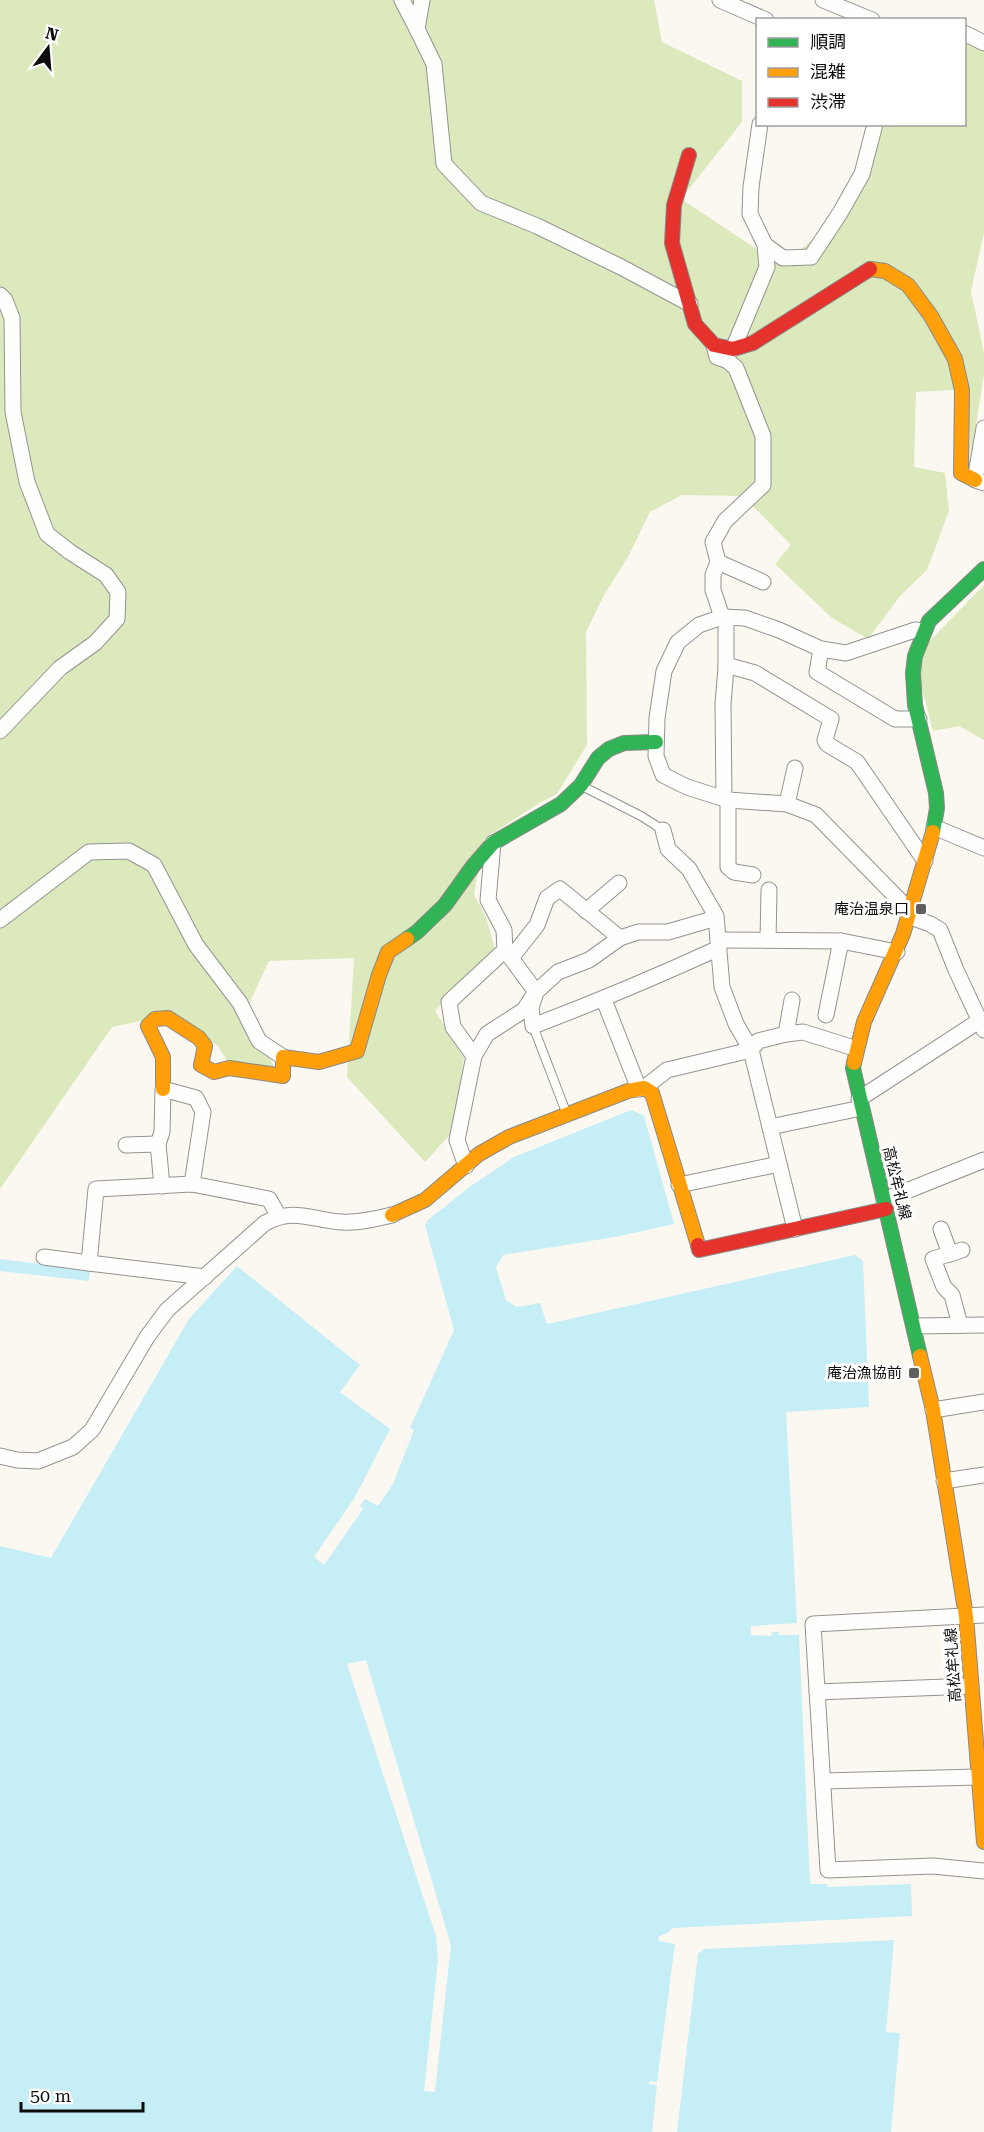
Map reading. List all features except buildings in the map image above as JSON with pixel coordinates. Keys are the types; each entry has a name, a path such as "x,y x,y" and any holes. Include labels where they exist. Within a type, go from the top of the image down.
{"street":[{"path":"402,0 434,64 444,164 481,203 537,226 690,304"},
{"path":"417,29 422,0"},
{"path":"720,0 761,18"},
{"path":"824,0 868,18"},
{"path":"966,34 984,43"},
{"path":"733,349 767,267 765,244 750,214 751,187 760,126"},
{"path":"765,244 783,258 811,257 862,174 874,126"},
{"path":"689,155 674,205 672,243 695,324 714,345 717,357 728,361 736,368 763,436 763,485 725,521 713,542 718,562 713,574 713,590 724,617 726,665 723,704 728,867 734,873 753,875"},
{"path":"714,345 733,349 753,343 868,269 885,271 908,285 931,316 955,359 962,390 961,473 980,481 984,428"},
{"path":"0,295 5,300 12,318 13,412 27,482 47,534 70,552 106,574 118,592 117,619 95,643 60,668 0,731"},
{"path":"718,562 763,582"},
{"name":"高松牟礼線","path":"984,569 929,621 923,631 914,660 912,679 919,719 936,780 937,813 897,952 858,1033 854,1048 853,1068 933,1410 966,1616 984,1842"},
{"path":"770,1127 860,1103 982,1026 940,930 909,914 816,815 787,804 726,800 687,787 663,775 656,756 656,742 664,671 678,642 699,625 724,617 745,618 821,649 846,653 915,630 923,631"},
{"path":"821,649 817,672 895,719 919,719"},
{"path":"726,665 755,674 831,719 825,740 827,744 857,762 925,861"},
{"path":"0,920 89,852 129,851 154,865 196,945 240,1003 259,1041 283,1057 319,1062 357,1051 388,952 417,932 445,905 493,843 515,828 561,804 581,785 598,759 609,749 624,743 656,742"},
{"path":"787,804 795,768"},
{"path":"934,826 984,848"},
{"path":"663,830 668,849 689,869 716,918 722,987 736,1024 752,1050 795,1229"},
{"path":"493,843 488,900 504,930 508,954 536,993"},
{"path":"586,910 619,884"},
{"path":"474,1056 453,1027 449,1002 508,954 537,925 547,898 560,889 620,938"},
{"path":"768,940 769,890"},
{"path":"466,1166 457,1140 474,1056 487,1034 524,1010 536,993 558,972 588,960 620,938 638,932 668,932 716,918"},
{"path":"536,993 531,1008 533,1026 604,1000 719,944 768,940 841,941 897,952"},
{"path":"826,1015 841,941"},
{"path":"786,1034 792,999"},
{"path":"604,1000 641,1088 652,1093 699,1250 795,1229 885,1204 984,1160"},
{"path":"162,1186 158,1144 162,1132 163,1057 148,1026 155,1019 168,1018 199,1038 205,1046 201,1065 214,1072 228,1068 283,1076 283,1057"},
{"path":"0,1456 38,1461 73,1447 92,1430 147,1337 167,1310 265,1223 278,1215 297,1214 342,1222 367,1221 392,1215 424,1200 479,1154 508,1137 641,1088 667,1070 752,1050 758,1041 803,1032 854,1048"},
{"path":"163,1089 196,1098 202,1112 192,1185"},
{"path":"126,1145 158,1144"},
{"path":"679,1185 779,1164"},
{"path":"90,1263 96,1189 192,1185 269,1199 278,1215"},
{"path":"941,1229 956,1252 933,1259 944,1287 952,1295 960,1325"},
{"path":"44,1257 205,1277"},
{"path":"914,1326 984,1325"},
{"path":"933,1410 984,1402"},
{"path":"944,1481 984,1475"},
{"path":"984,1615 813,1624 828,1870 933,1866 984,1872"},
{"path":"817,1692 971,1686"},
{"path":"823,1782 979,1774"}],"lane":[{"path":"581,785 663,830"},
{"path":"533,1026 567,1115"}],"green space":[{"path":"0,0 654,0 662,42 742,81 742,122 681,199 782,266 855,202 858,181 877,126 966,126 966,43 984,52 984,233 971,291 984,353 984,374 971,457 968,389 916,392 914,467 945,473 949,511 927,570 900,596 868,639 832,618 775,564 791,545 743,496 682,495 650,512 586,632 587,745 557,794 484,839 474,894 486,917 495,950 435,1011 464,1056 455,1129 425,1162 347,1077 354,958 269,961 249,1004 276,1073 230,1065 217,1045 170,1015 112,1027 0,1189"},
{"path":"984,585 984,740 959,726 933,731 920,681 924,647"}],"water":[{"path":"631,1110 644,1116 674,1224 615,1237 503,1255 496,1268 506,1300 517,1307 540,1303 547,1324 855,1255 863,1261 869,1407 786,1412 797,1623 751,1626 751,1635 771,1636 772,1632 779,1632 779,1635 799,1635 810,1884 827,1884 828,1887 911,1884 912,1916 672,1928 658,1937 659,1941 675,1944 657,2082 649,2081 649,2084 657,2085 652,2132 0,2132 0,1546 51,1558 189,1319 237,1266 360,1365 340,1392 390,1429 355,1497 314,1557 324,1565 363,1509 360,1506 365,1499 378,1506 393,1484 414,1430 410,1428 454,1330 425,1225 428,1220 471,1186 514,1157"},
{"path":"0,1259 90,1270 89,1281 0,1271"},
{"path":"894,1940 886,2032 900,2033 891,2132 677,2132 698,1954 704,1949"}],"pier":[{"path":"366,1660 451,1945 435,2092 424,2091 438,1960 436,1936 347,1664"}],"traffic: fast":[{"path":"933,832 937,808 936,793 915,705 913,673 915,656 929,621 984,569"},
{"path":"407,939 445,905 493,843 561,804 581,785 598,758 609,749 624,743 656,742"},
{"path":"854,1063 853,1068 920,1356"}],"traffic: slow":[{"path":"870,269 885,271 908,285 931,316 955,359 962,390 961,473 975,480"},
{"path":"854,1063 864,1022 903,934 933,832"},
{"path":"163,1089 163,1057 148,1026 155,1019 168,1018 199,1038 205,1046 201,1065 214,1072 229,1068 283,1076 283,1057 319,1062 357,1051 388,952 407,939"},
{"path":"392,1215 425,1200 479,1154 509,1137 628,1091 644,1088 652,1093 698,1245"},
{"path":"920,1356 933,1410 966,1616 984,1842"}],"traffic: jam":[{"path":"689,155 674,205 672,243 695,324 714,345 733,349 753,343 870,269"},
{"path":"698,1245 699,1250 886,1209"}],"place":[{"name":"庵治温泉口","path":"921,909"},
{"name":"庵治漁協前","path":"914,1373"}]}
